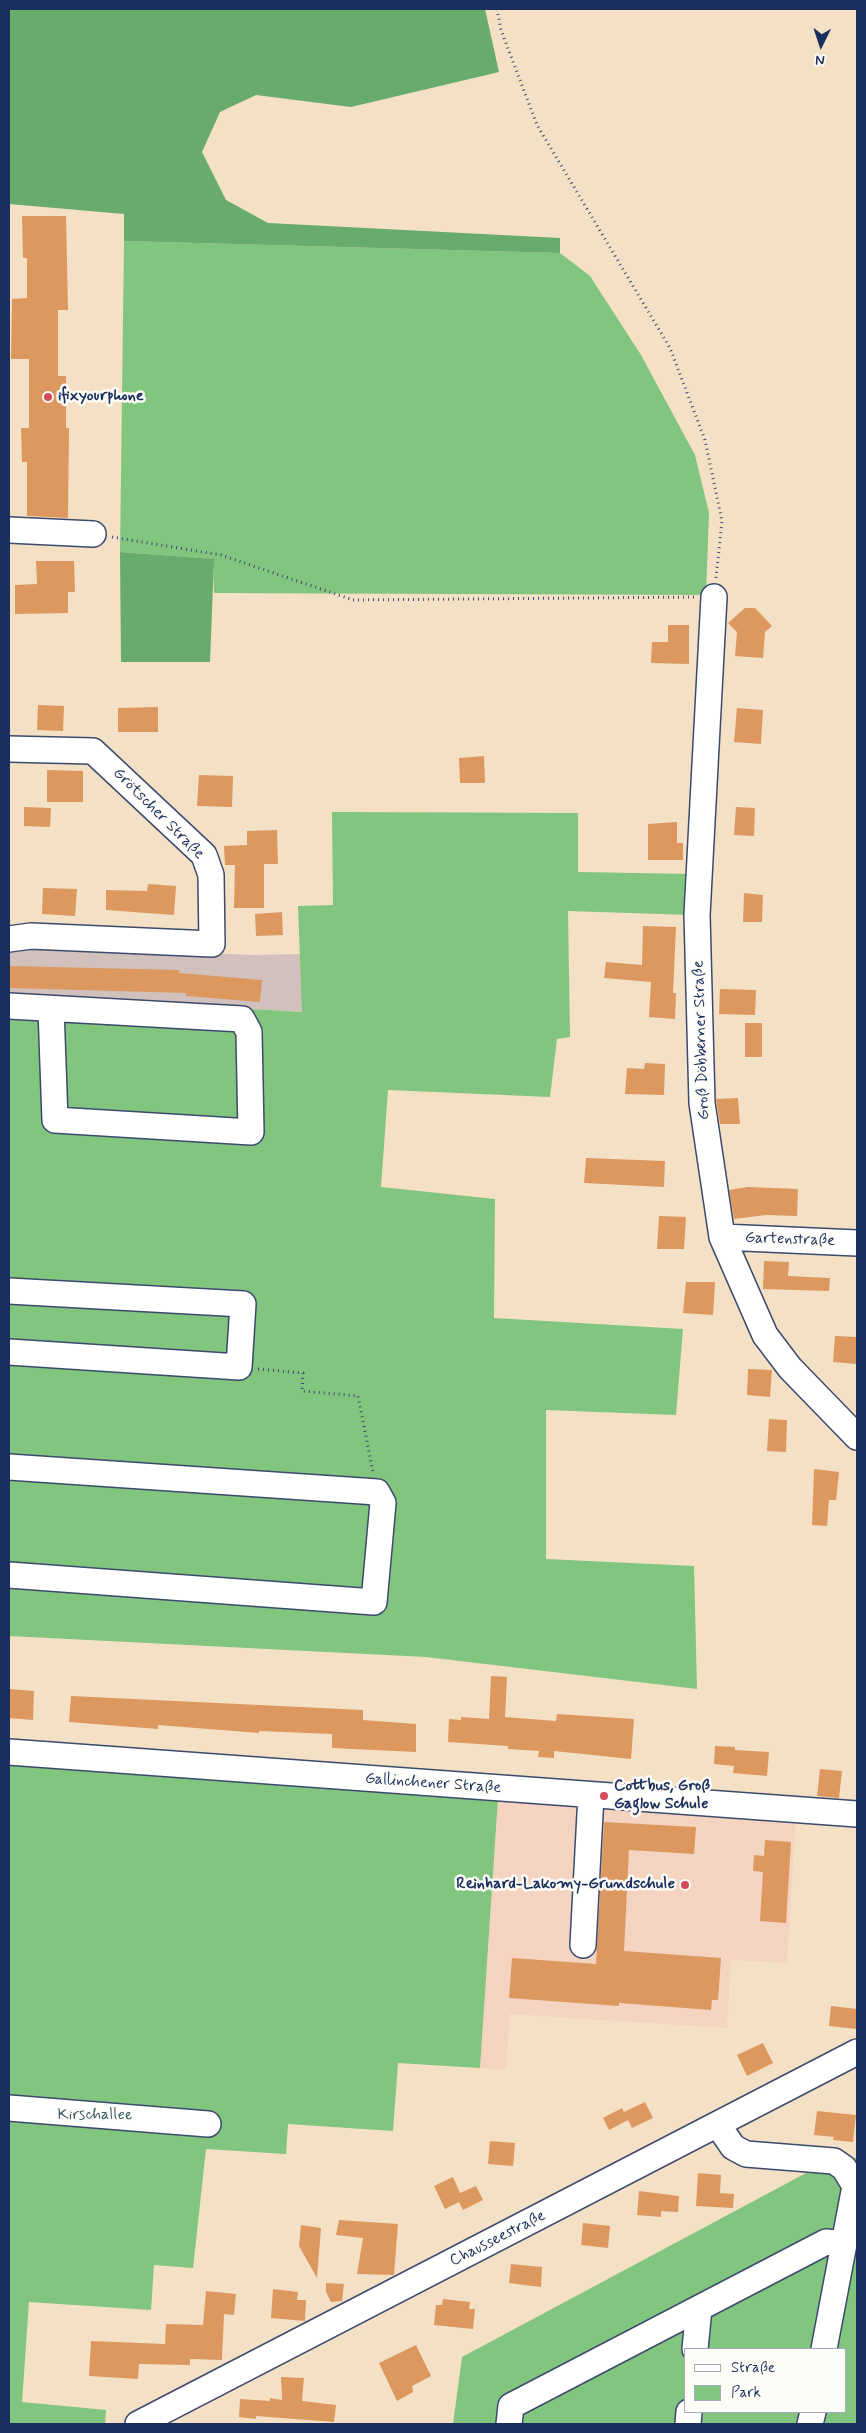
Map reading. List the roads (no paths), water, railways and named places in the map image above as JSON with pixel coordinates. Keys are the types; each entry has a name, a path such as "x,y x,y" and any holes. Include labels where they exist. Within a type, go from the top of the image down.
{"street":[{"path":"9,530 93,534"},
{"name":"Groß Döbberner Straße","path":"714,597 697,915 702,1102 722,1237 765,1335 790,1368 857,1437"},
{"name":"Grötscher Straße","path":"9,749 93,751 204,855 211,875 212,944 31,936 9,939"},
{"path":"9,1006 51,1008 242,1019 249,1032 251,1132 55,1120 51,1008"},
{"name":"Gartenstraße","path":"722,1237 857,1243"},
{"path":"9,1291 243,1304 239,1367 9,1352"},
{"path":"9,1467 377,1492 383,1503 374,1602 9,1575"},
{"name":"Gallinchener Straße","path":"9,1752 857,1814"},
{"path":"583,1945 591,1795"},
{"name":"Chausseestraße","path":"138,2424 857,2052"},
{"path":"9,2108 208,2124"},
{"path":"718,2125 733,2147 746,2154 845,2162 844,2168 855,2186 824,2348"},
{"path":"509,2424 511,2406 826,2242 844,2244"},
{"path":"695,2348 699,2308"}],"place":[{"name":"ifixyourphone","path":"48,397"},
{"name":"Cottbus, Groß Gaglow Schule","path":"604,1796"},
{"name":"Reinhard-Lakomy-Grundschule","path":"685,1885"}],"park label":[{"name":"Kirschallee","path":"95,2116"}]}
